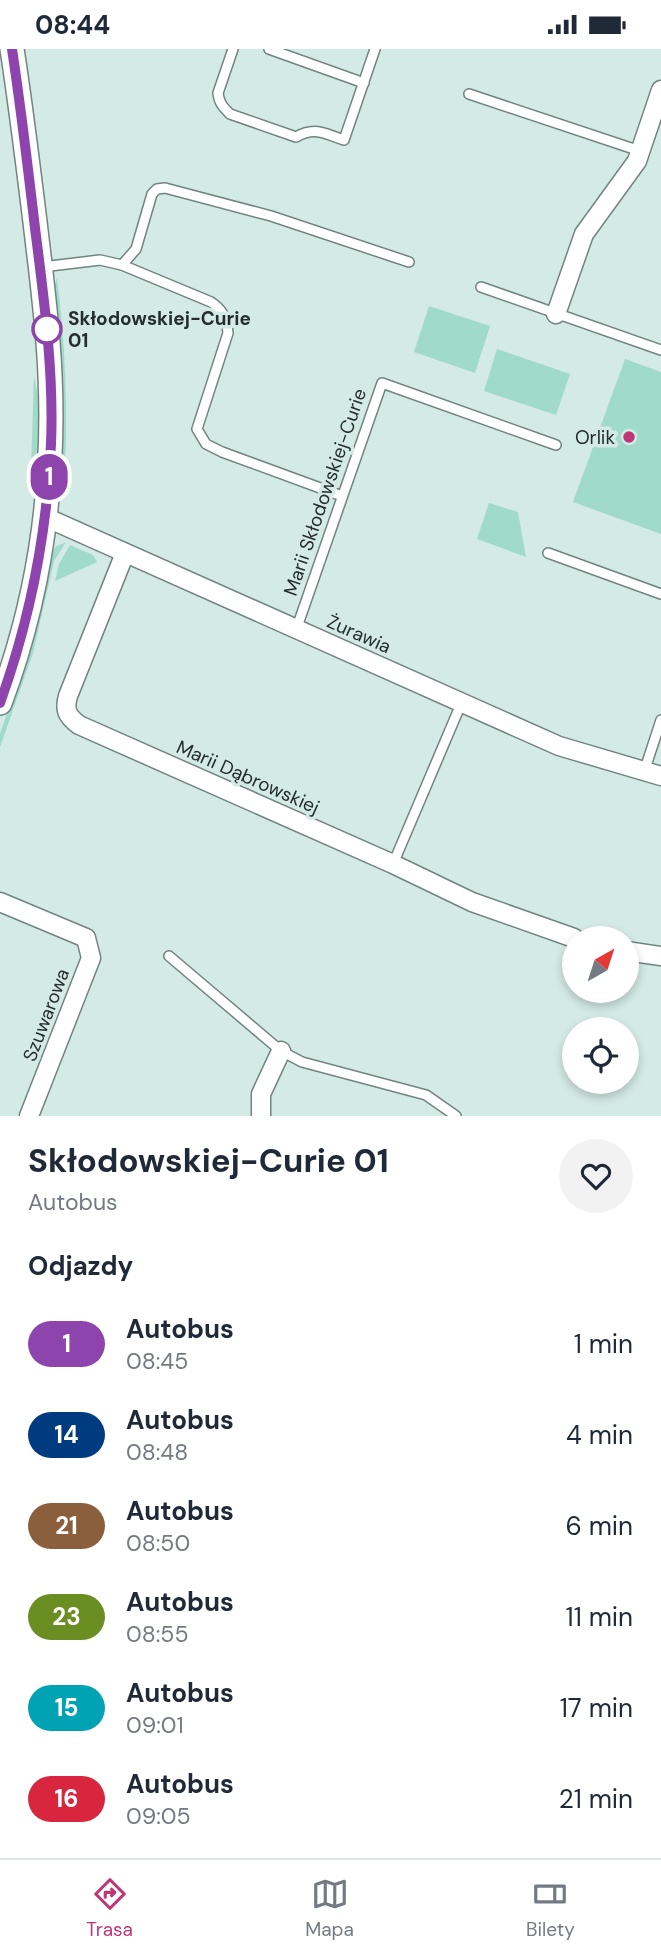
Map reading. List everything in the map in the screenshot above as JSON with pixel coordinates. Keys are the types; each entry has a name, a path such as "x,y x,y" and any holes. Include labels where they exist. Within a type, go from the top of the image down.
{"street":[{"path":"0,703 24,630 45,517 51,444 51,400 40,267 12,49"},
{"path":"556,314 584,234 637,161 661,90"},
{"name":"Żurawia","path":"45,517 461,704 559,745 652,774"},
{"name":"Marii Dąbrowskiej","path":"125,553 68,696 65,706 70,719 471,902 562,934"},
{"name":"Szuwarowa","path":"0,902 86,938 91,958 29,1116"},
{"path":"639,953 661,956"},
{"path":"261,1116 261,1094 281,1051"}],"lane":[{"path":"233,49 218,93 218,100 230,114 296,137 306,131 317,131 345,140 375,49"},
{"path":"269,49 364,82"},
{"path":"468,95 640,151"},
{"path":"122,265 136,249 152,194 157,189 165,188 271,216 409,262"},
{"path":"40,267 100,261 122,265 211,302 221,310 229,333 197,429 206,444 342,496"},
{"path":"481,287 661,350"},
{"name":"Marii Skłodowskiej-Curie","path":"296,629 382,383 556,445"},
{"path":"548,552 661,594"},
{"path":"393,865 461,704"},
{"path":"652,774 661,720"},
{"path":"169,956 281,1051 302,1062 426,1095 456,1116"}],"green space":[{"path":"57,278 66,397 65,469 62,473 61,375 53,290"},
{"path":"429,306 490,326 475,373 414,352"},
{"path":"497,349 570,374 556,415 484,391"},
{"name":"Orlik","path":"625,359 661,372 661,534 573,502"},
{"path":"34,376 41,413 39,471 31,469"},
{"path":"489,503 518,512 526,557 477,539"},
{"path":"66,542 54,561 33,653 0,747 0,734 28,651 50,556 55,547"},
{"path":"70,545 93,555 97,562 55,581 59,564"}],"bus line":[{"name":"1","path":"0,703 15,662 33,593 45,517 51,444 50,375 44,302 12,49"}],"place":[{"name":"Skłodowskiej-Curie 01","path":"47,329"},
{"name":"Orlik","path":"629,437"}]}
